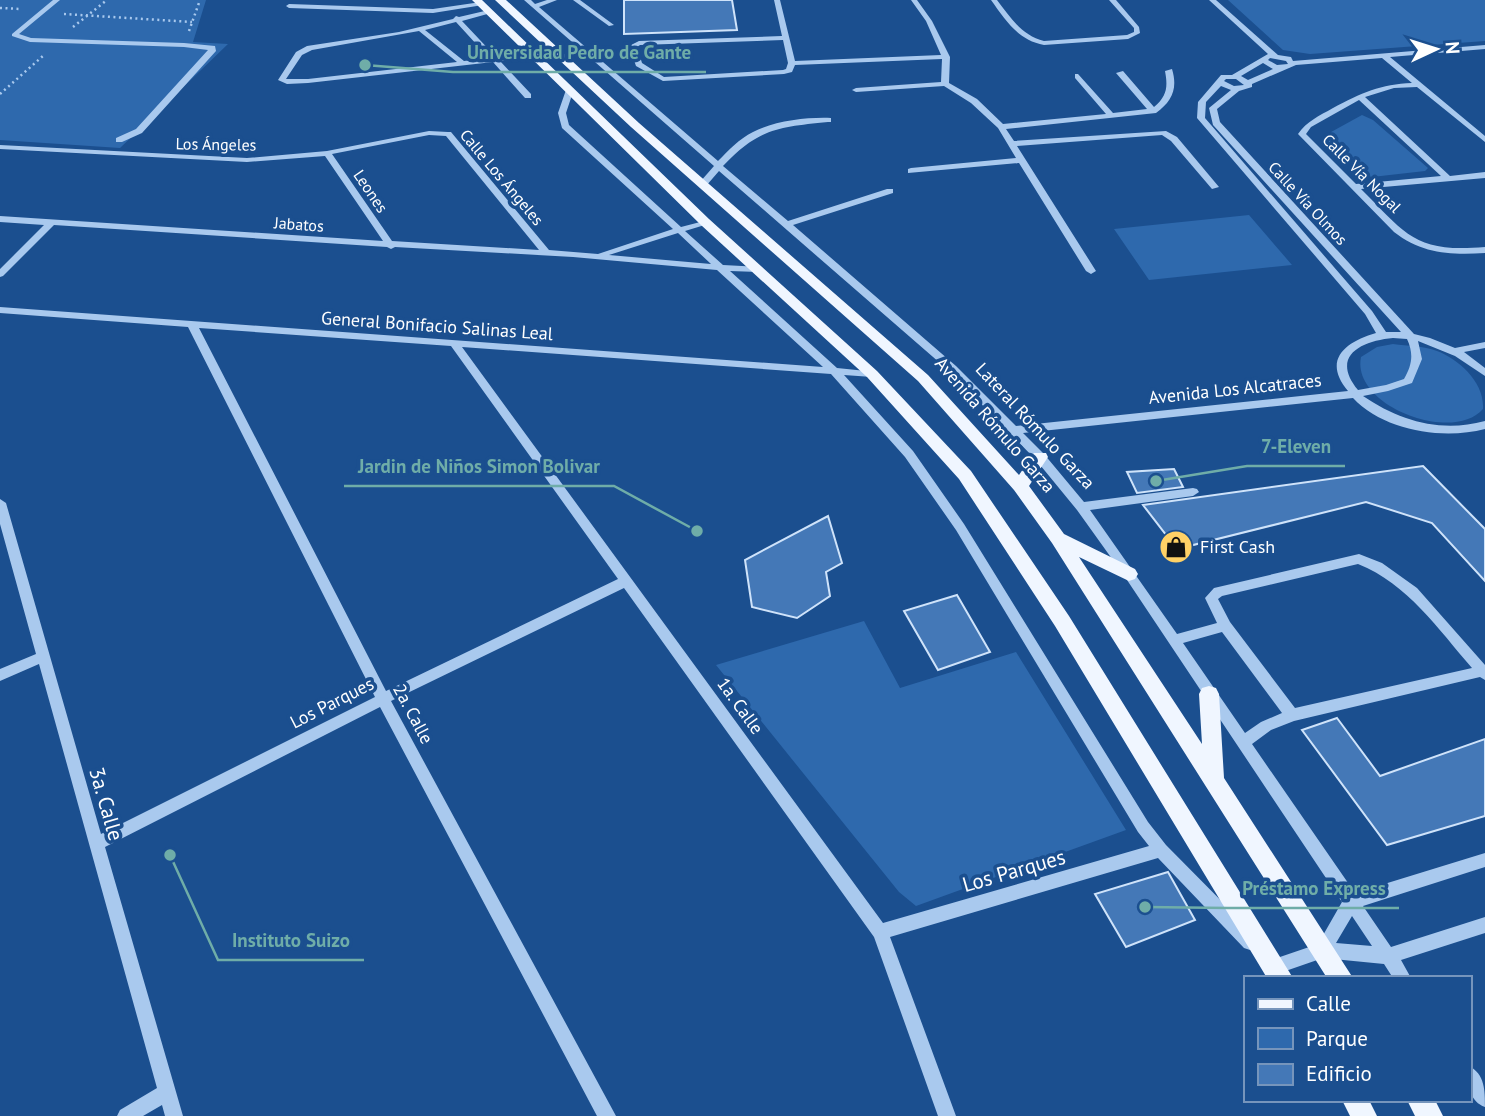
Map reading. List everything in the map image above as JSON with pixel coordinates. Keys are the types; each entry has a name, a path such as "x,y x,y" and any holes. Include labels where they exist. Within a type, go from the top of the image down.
{"main road":[{"path":"487,4 533,55 705,222 872,374 965,475 1010,541 1278,973"},
{"name":"Avenida Rómulo Garza","path":"487,4 635,125 923,378 1020,486 1058,538 1340,976"},
{"path":"1020,486 1040,457"},
{"path":"1058,538 1129,574"},
{"path":"1209,694 1214,781"}],"street":[{"path":"57,0 14,35 30,40 59,42 184,45 207,47 212,51 139,131 119,141"},
{"path":"531,3 554,0"},
{"path":"576,0 611,25"},
{"path":"777,0 792,63 789,70 777,73 663,79 639,64 633,46 641,43 786,38"},
{"path":"914,0 929,22 946,57 945,84"},
{"path":"994,0 1023,36 1044,43 1128,37 1137,33 1137,28 1112,0"},
{"path":"1212,0 1275,56 1292,63 1483,49"},
{"name":"Lateral Rómulo Garza","path":"531,3 952,368 1015,429 1081,507 1129,574 1402,976"},
{"path":"289,6 433,12 487,4"},
{"path":"487,4 456,18 420,29 304,50 282,80 319,80 461,61 533,55"},
{"path":"456,18 528,96"},
{"path":"420,29 461,61"},
{"path":"1383,55 1485,140"},
{"path":"1233,77 1275,56"},
{"path":"792,63 946,57"},
{"path":"1264,60 1269,65 1281,68"},
{"path":"1248,83 1233,77 1224,77 1221,83 1237,89 1248,87 1248,83 1281,68 1290,67 1292,63"},
{"path":"1001,127 1153,111 1170,97 1173,88 1170,71"},
{"path":"1120,73 1153,111"},
{"path":"1078,76 1112,117"},
{"name":"Calle Vía Olmos","path":"1221,83 1203,99 1199,111 1201,118 1369,313 1383,336"},
{"path":"856,90 945,84 974,101 1001,127 1013,144 1091,271"},
{"name":"Calle Vía Nogal","path":"1418,85 1378,89 1308,125 1302,134 1405,237 1422,247 1448,253 1485,250"},
{"path":"570,89 562,113 565,126 836,373 929,480 1143,827 1161,850 1278,973 1323,950 1388,956 1485,925"},
{"name":"Calle Vía Olmos","path":"1237,89 1213,108 1216,123 1411,337"},
{"path":"1361,99 1448,178"},
{"path":"702,184 745,138 765,128 828,120"},
{"name":"Los Ángeles","path":"0,147 227,161 327,153 429,133"},
{"name":"Calle Los Ángeles","path":"429,133 452,136 546,253"},
{"path":"1013,144 1163,133 1174,139 1215,187"},
{"name":"Leones","path":"327,153 391,246"},
{"path":"911,171 1023,160"},
{"path":"1354,187 1485,175"},
{"path":"788,224 890,191"},
{"name":"Jabatos","path":"0,219 391,246 595,256 719,269 758,269"},
{"path":"0,274 52,222"},
{"name":"Jabatos","path":"595,256 705,222"},
{"name":"General Bonifacio Salinas Leal","path":"0,310 872,374"},
{"name":"2a. Calle","path":"193,326 383,699 607,1116"},
{"path":"1485,373 1455,351 1411,337 1383,336 1354,345 1345,354 1342,364 1345,377 1356,394 1382,412 1421,428 1461,431 1485,425"},
{"name":"Avenida Los Alcatraces","path":"1015,429 1356,394 1388,388 1408,381 1417,366 1419,351 1411,337"},
{"name":"1a. Calle","path":"455,344 880,932 947,1116"},
{"path":"1455,351 1485,345"},
{"path":"1081,507 1193,492"},
{"name":"3a. Calle","path":"0,503 174,1116"},
{"path":"1292,715 1225,626 1210,598 1218,592 1359,559 1376,564 1399,580 1484,672"},
{"name":"Los Parques","path":"96,844 383,699 626,582"},
{"path":"1173,640 1225,626"},
{"path":"0,675 43,657"},
{"path":"1242,743 1266,726 1292,715 1484,672"},
{"name":"Los Parques","path":"880,932 1161,850"},
{"path":"1323,950 1351,902 1485,860"},
{"path":"1471,1078 1485,1098"},
{"path":"126,1116 167,1091"}],"path":[{"path":"0,94 107,0"},
{"path":"184,45 200,0"},
{"path":"40,13 192,22"}],"green space":[{"path":"0,0 206,0 193,42 228,44 120,148 0,140"},
{"path":"1228,0 1485,0 1485,41 1310,54 1283,50"},
{"path":"1362,115 1373,120 1428,168 1425,171 1372,177 1365,175 1322,137"},
{"path":"1249,215 1292,265 1149,280 1114,229"},
{"path":"1393,344 1432,349 1453,360 1475,381 1480,390 1483,409 1469,419 1450,423 1429,421 1387,404 1372,391 1362,375 1361,357 1377,347"},
{"path":"864,621 900,688 1016,652 1126,830 916,906 899,892 716,665"}],"building":[{"path":"624,0 732,0 737,30 624,34"},
{"path":"1423,466 1485,529 1485,581 1432,523 1366,502 1177,549 1143,505"},
{"path":"1174,469 1183,487 1137,493 1127,472"},
{"path":"828,516 842,563 826,572 830,596 797,618 752,607 745,560"},
{"path":"957,595 990,652 938,670 904,611"},
{"path":"1337,718 1380,776 1485,739 1485,816 1387,845 1302,730"},
{"path":"1168,872 1195,920 1126,947 1095,894"}],"place":[{"name":"Universidad Pedro de Gante","path":"365,65"},
{"name":"7-Eleven","path":"1156,481"},
{"name":"Jardin de Niños Simon Bolivar","path":"697,531"},
{"name":"First Cash","path":"1176,547"},
{"name":"Instituto Suizo","path":"170,855"},
{"name":"Préstamo Express","path":"1145,907"}]}
